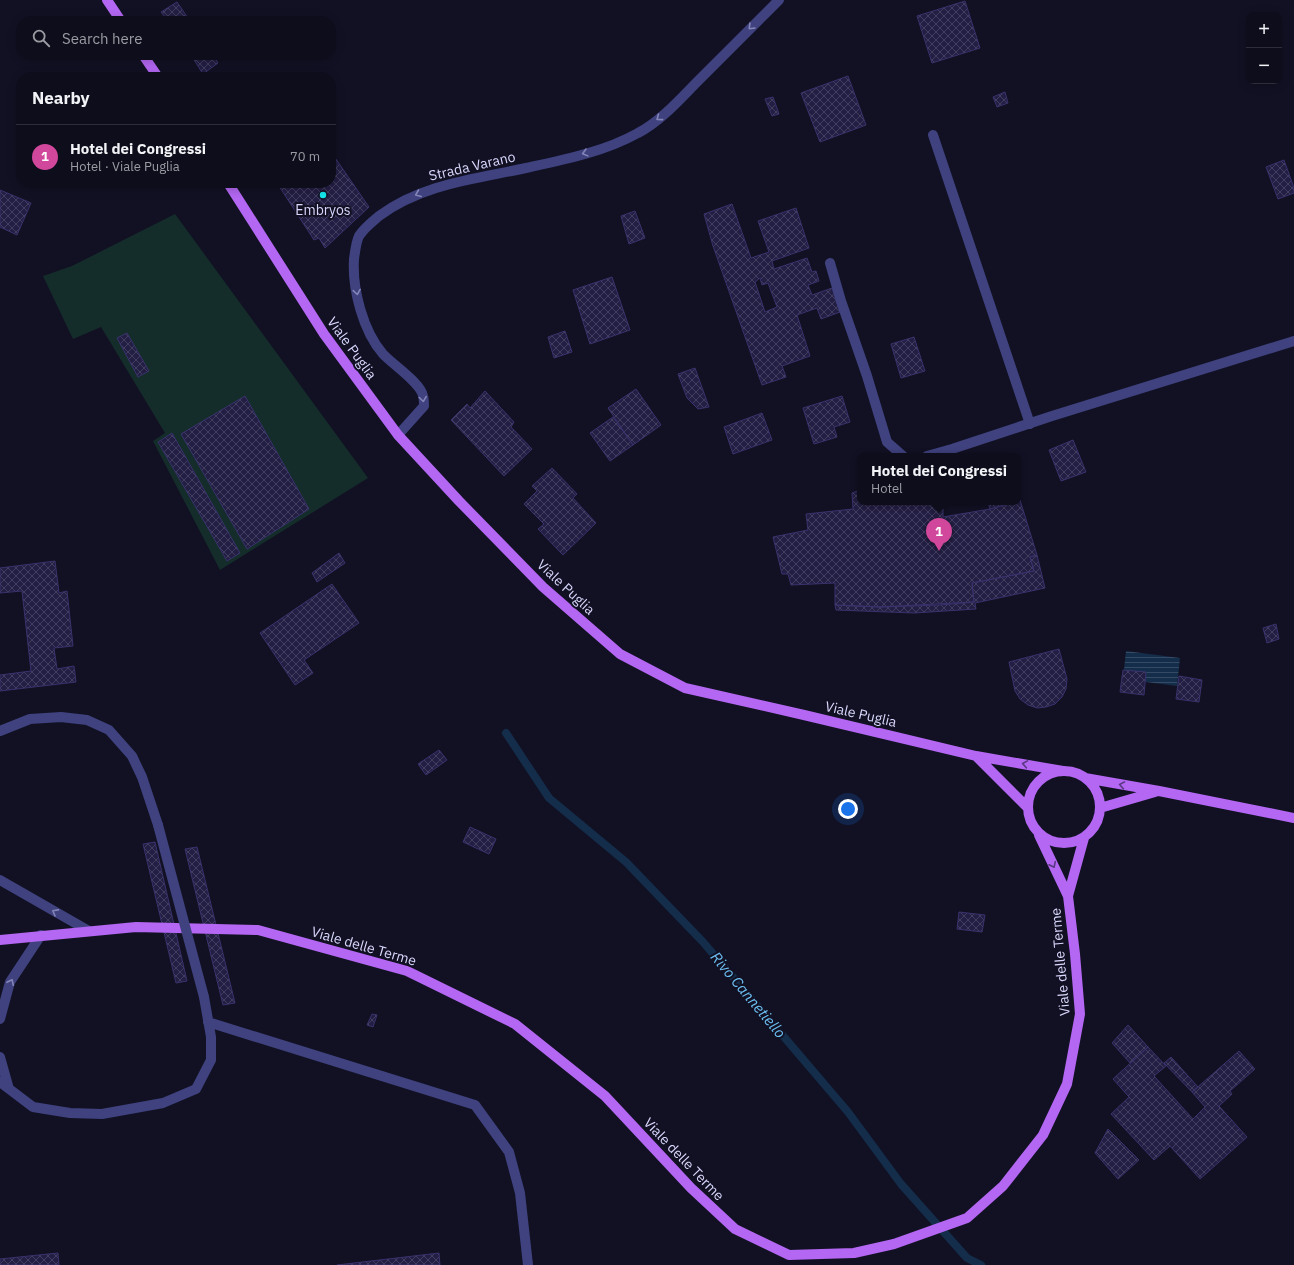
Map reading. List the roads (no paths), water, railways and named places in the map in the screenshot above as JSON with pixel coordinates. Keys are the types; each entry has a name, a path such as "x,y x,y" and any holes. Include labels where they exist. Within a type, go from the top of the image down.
{"main road":[{"path":"107,0 118,16"},
{"path":"146,60 155,72"},
{"name":"Viale Puglia","path":"231,188 324,334 398,435 459,501 543,587 620,654 685,688 976,756 1063,771"},
{"path":"976,756 1027,807"},
{"path":"1038,833 1048,841 1061,844 1084,838 1092,830 1098,820 1100,808 1099,797 1094,786 1075,772 1063,771 1052,773 1041,778 1033,788 1028,799 1027,807 1031,823 1038,833 1068,896"},
{"path":"1085,778 1294,818"},
{"path":"1100,808 1159,791"},
{"name":"Viale delle Terme","path":"0,940 136,927 258,930 407,971 515,1024 606,1096 691,1188 735,1229 789,1255 854,1253 894,1244 967,1218 1003,1186 1043,1135 1068,1084 1080,1014 1076,954 1068,896 1084,838"}],"street":[{"name":"Strada Varano","path":"398,435 424,406 423,394 414,382 383,353 368,331 360,307 356,288 354,261 360,236 370,224 390,208 415,195 442,186 579,155 622,141 640,132 664,114 779,0"},
{"path":"933,135 1030,424"},
{"path":"830,263 841,302 867,376 887,442 900,453"},
{"path":"938,453 1294,341"},
{"path":"0,731 30,719 61,717 87,720 110,730 132,756 142,777 158,825 204,997 211,1037 211,1060 196,1089 163,1103 102,1114 70,1113 33,1107 0,1082"},
{"path":"0,880 89,931"},
{"path":"0,1019 10,982 41,935"},
{"path":"208,1022 474,1105 509,1152 520,1193 524,1244 528,1265"},
{"path":"0,1057 9,1089"}],"water":[{"path":"1126,651 1180,658 1177,686 1123,679"}],"waterway":[{"name":"Rivo Cannetiello","path":"506,733 549,798 626,862 703,942 848,1112 901,1184 967,1258 981,1265"}],"place":[{"name":"Embryos","path":"323,195"},
{"name":"Hotel dei Congressi","path":"939,551"}]}
